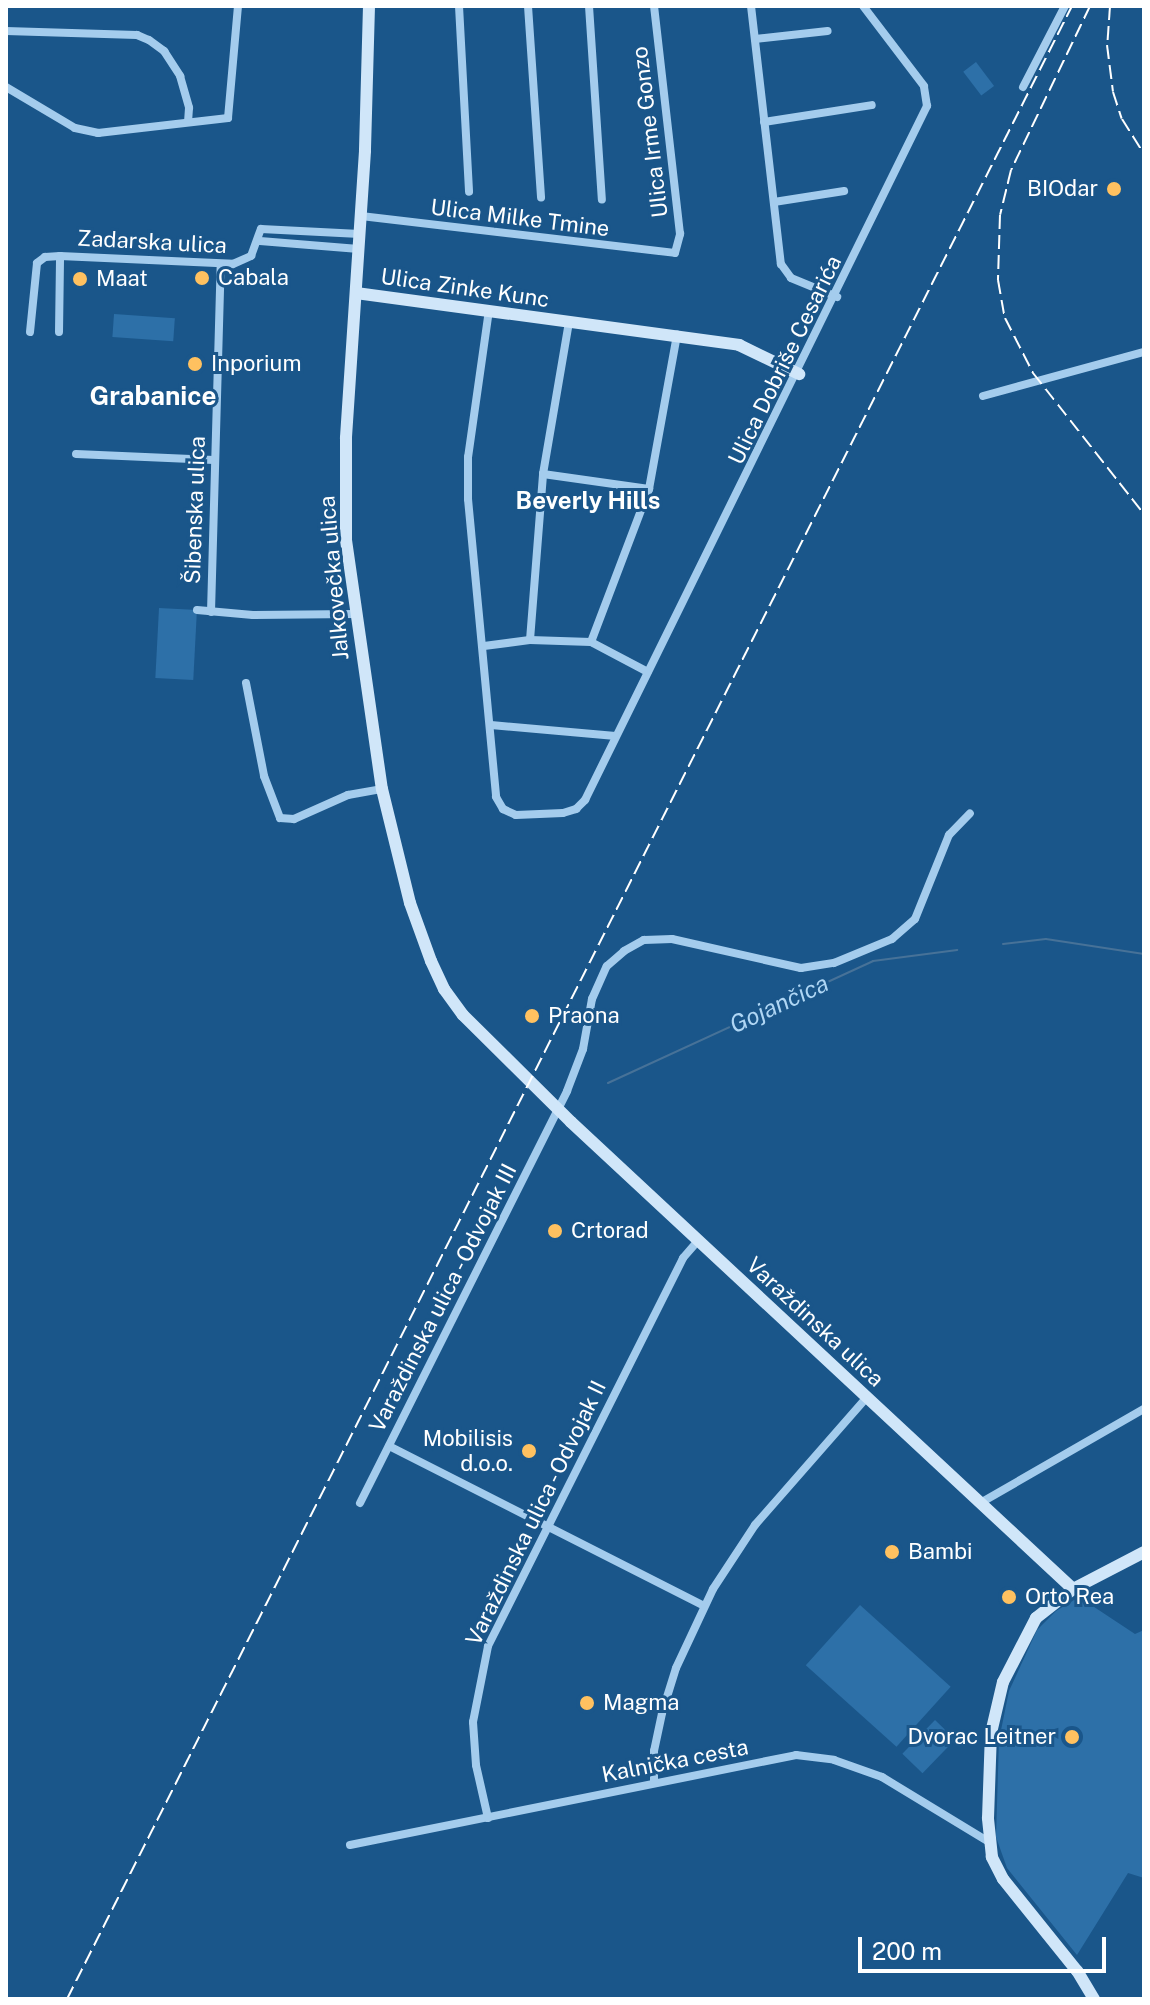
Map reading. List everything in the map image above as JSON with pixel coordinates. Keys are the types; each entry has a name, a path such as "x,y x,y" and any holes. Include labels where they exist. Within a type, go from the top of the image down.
{"main road":[{"name":"Jalkovečka ulica","path":"367,6 361,216 345,462 346,540 354,614 382,789 410,903 444,989 476,1028 532,1081"},
{"name":"Ulica Zinke Kunc","path":"356,293 677,334 739,345 799,374"},
{"name":"Varaždinska ulica","path":"532,1081 698,1241 1073,1589"},
{"path":"1094,1999 1077,1971 1003,1879 992,1857 989,1842 991,1733 1003,1682 1036,1618 1073,1589 1144,1552"}],"street":[{"path":"6,87 75,128 98,133 228,118 238,6"},
{"path":"459,6 469,192"},
{"path":"528,6 541,198"},
{"path":"589,6 602,200"},
{"name":"Ulica Irme Gonzo","path":"654,6 680,234 675,253"},
{"path":"751,6 785,272 798,281 837,297"},
{"name":"Ulica Dobriše Cesarića","path":"489,310 468,457 468,499 496,797 503,809 516,815 576,809 585,800 799,374 928,99 924,86 863,6"},
{"path":"1023,87 1065,6"},
{"path":"6,31 137,35 149,40 164,51 180,76 188,100 188,122"},
{"path":"755,39 828,31"},
{"path":"764,122 872,105"},
{"path":"774,202 844,191"},
{"name":"Ulica Milke Tmine","path":"361,216 675,253"},
{"name":"Zadarska ulica","path":"59,332 60,256 221,264 244,261 260,241 261,229 360,234"},
{"name":"Zadarska ulica","path":"260,241 359,249"},
{"path":"30,332 37,263 45,257 60,256"},
{"name":"Šibenska ulica","path":"211,612 221,264"},
{"name":"Ulica Zinke Kunc","path":"530,640 543,474 569,322"},
{"path":"591,642 649,489 677,334"},
{"path":"983,396 1144,352"},
{"path":"76,454 214,460"},
{"path":"543,474 649,489"},
{"path":"197,610 354,614"},
{"path":"484,646 530,640 591,642 648,672"},
{"path":"246,683 264,776 280,818 294,819 348,795 382,789"},
{"path":"491,725 616,736"},
{"name":"Varaždinska ulica - Odvojak III","path":"360,1503 558,1108 583,1049 595,990 607,966 624,951 644,940 672,939 801,968 847,957 892,939 910,927 949,835 970,813"},
{"name":"Varaždinska ulica - Odvojak II","path":"488,1818 473,1736 478,1685 488,1646 683,1258 698,1241"},
{"path":"654,1783 654,1751 662,1713 676,1668 704,1606 755,1525 866,1398"},
{"path":"982,1502 1144,1409"},
{"path":"389,1446 704,1606"},
{"name":"Kalnička cesta","path":"350,1845 796,1755 834,1760 882,1777 989,1842"}],"shaded area":[{"path":"976,62 994,86 981,96 963,72"},
{"path":"114,314 175,318 173,341 112,337"},
{"path":"159,608 197,610 193,680 155,678"},
{"path":"1079,1597 1135,1634 1144,1630 1144,1878 1128,1873 1077,1955 1007,1868 996,1837 999,1740 1009,1691 1037,1630 1056,1611"},
{"path":"860,1605 951,1687 896,1747 806,1665"},
{"path":"935,1720 955,1739 922,1773 902,1754"}],"waterway":[{"name":"Gojančica","path":"1003,944 1046,939 1144,954"},
{"name":"Gojančica","path":"608,1083 873,961 957,950"}],"railway":[{"path":"67,1999 1072,6"},
{"path":"1090,6 1011,170 1000,215 998,280 1005,318 1033,373 1144,514"},
{"path":"1110,6 1107,45 1113,92 1122,119 1144,154"}],"place":[{"name":"BIOdar","path":"1114,189"},
{"name":"Cabala","path":"202,278"},
{"name":"Maat","path":"80,279"},
{"name":"Inporium","path":"195,364"},
{"name":"Praona","path":"532,1016"},
{"name":"Crtorad","path":"555,1231"},
{"name":"Mobilisis d.o.o.","path":"529,1451"},
{"name":"Bambi","path":"892,1552"},
{"name":"Orto Rea","path":"1009,1597"},
{"name":"Magma","path":"587,1703"},
{"name":"Dvorac Leitner","path":"1072,1737"}],"district":[{"name":"Grabanice","path":"153,396"},
{"name":"Beverly Hills","path":"588,501"}]}
